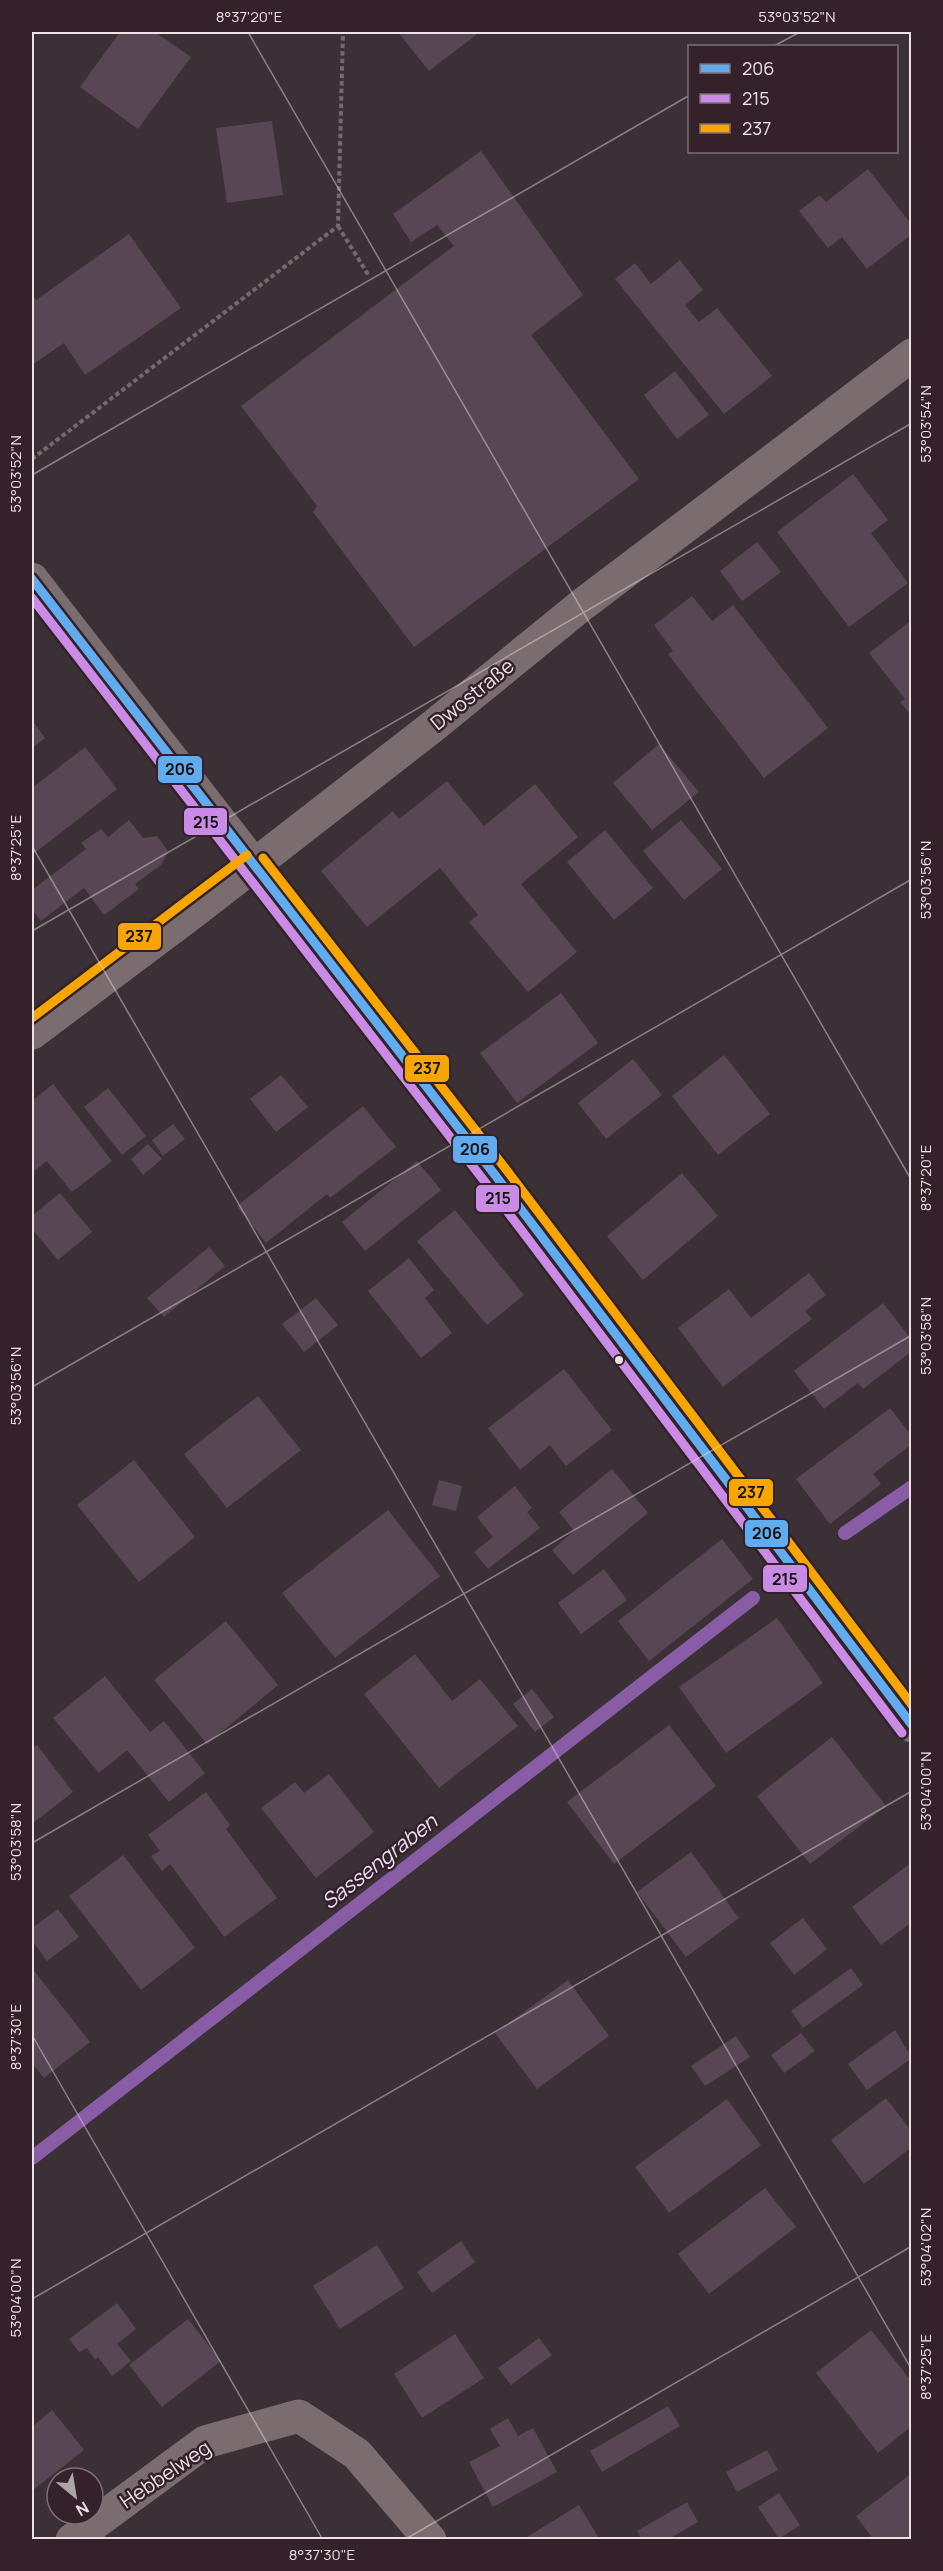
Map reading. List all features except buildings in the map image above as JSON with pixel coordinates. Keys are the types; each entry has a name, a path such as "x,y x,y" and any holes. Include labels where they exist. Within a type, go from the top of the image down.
{"street":[{"name":"Dwostraße","path":"32,1033 432,727 583,604 912,355"},
{"path":"32,579 495,1175 912,1726"},
{"name":"Hebbelweg","path":"72,2540 206,2442 299,2416 357,2454 430,2540"}],"path":[{"path":"343,32 338,226 369,276"},
{"path":"32,459 338,226"}],"waterway":[{"name":"Sassengraben","path":"845,1533 912,1487"},
{"name":"Sassengraben","path":"32,2158 753,1598"}],"transit line":[{"name":"206","path":"32,579 495,1175 912,1725"},
{"name":"215","path":"32,598 485,1182 902,1733"},
{"name":"237","path":"32,1018 247,855"},
{"name":"237","path":"263,858 505,1168 912,1705"}]}
